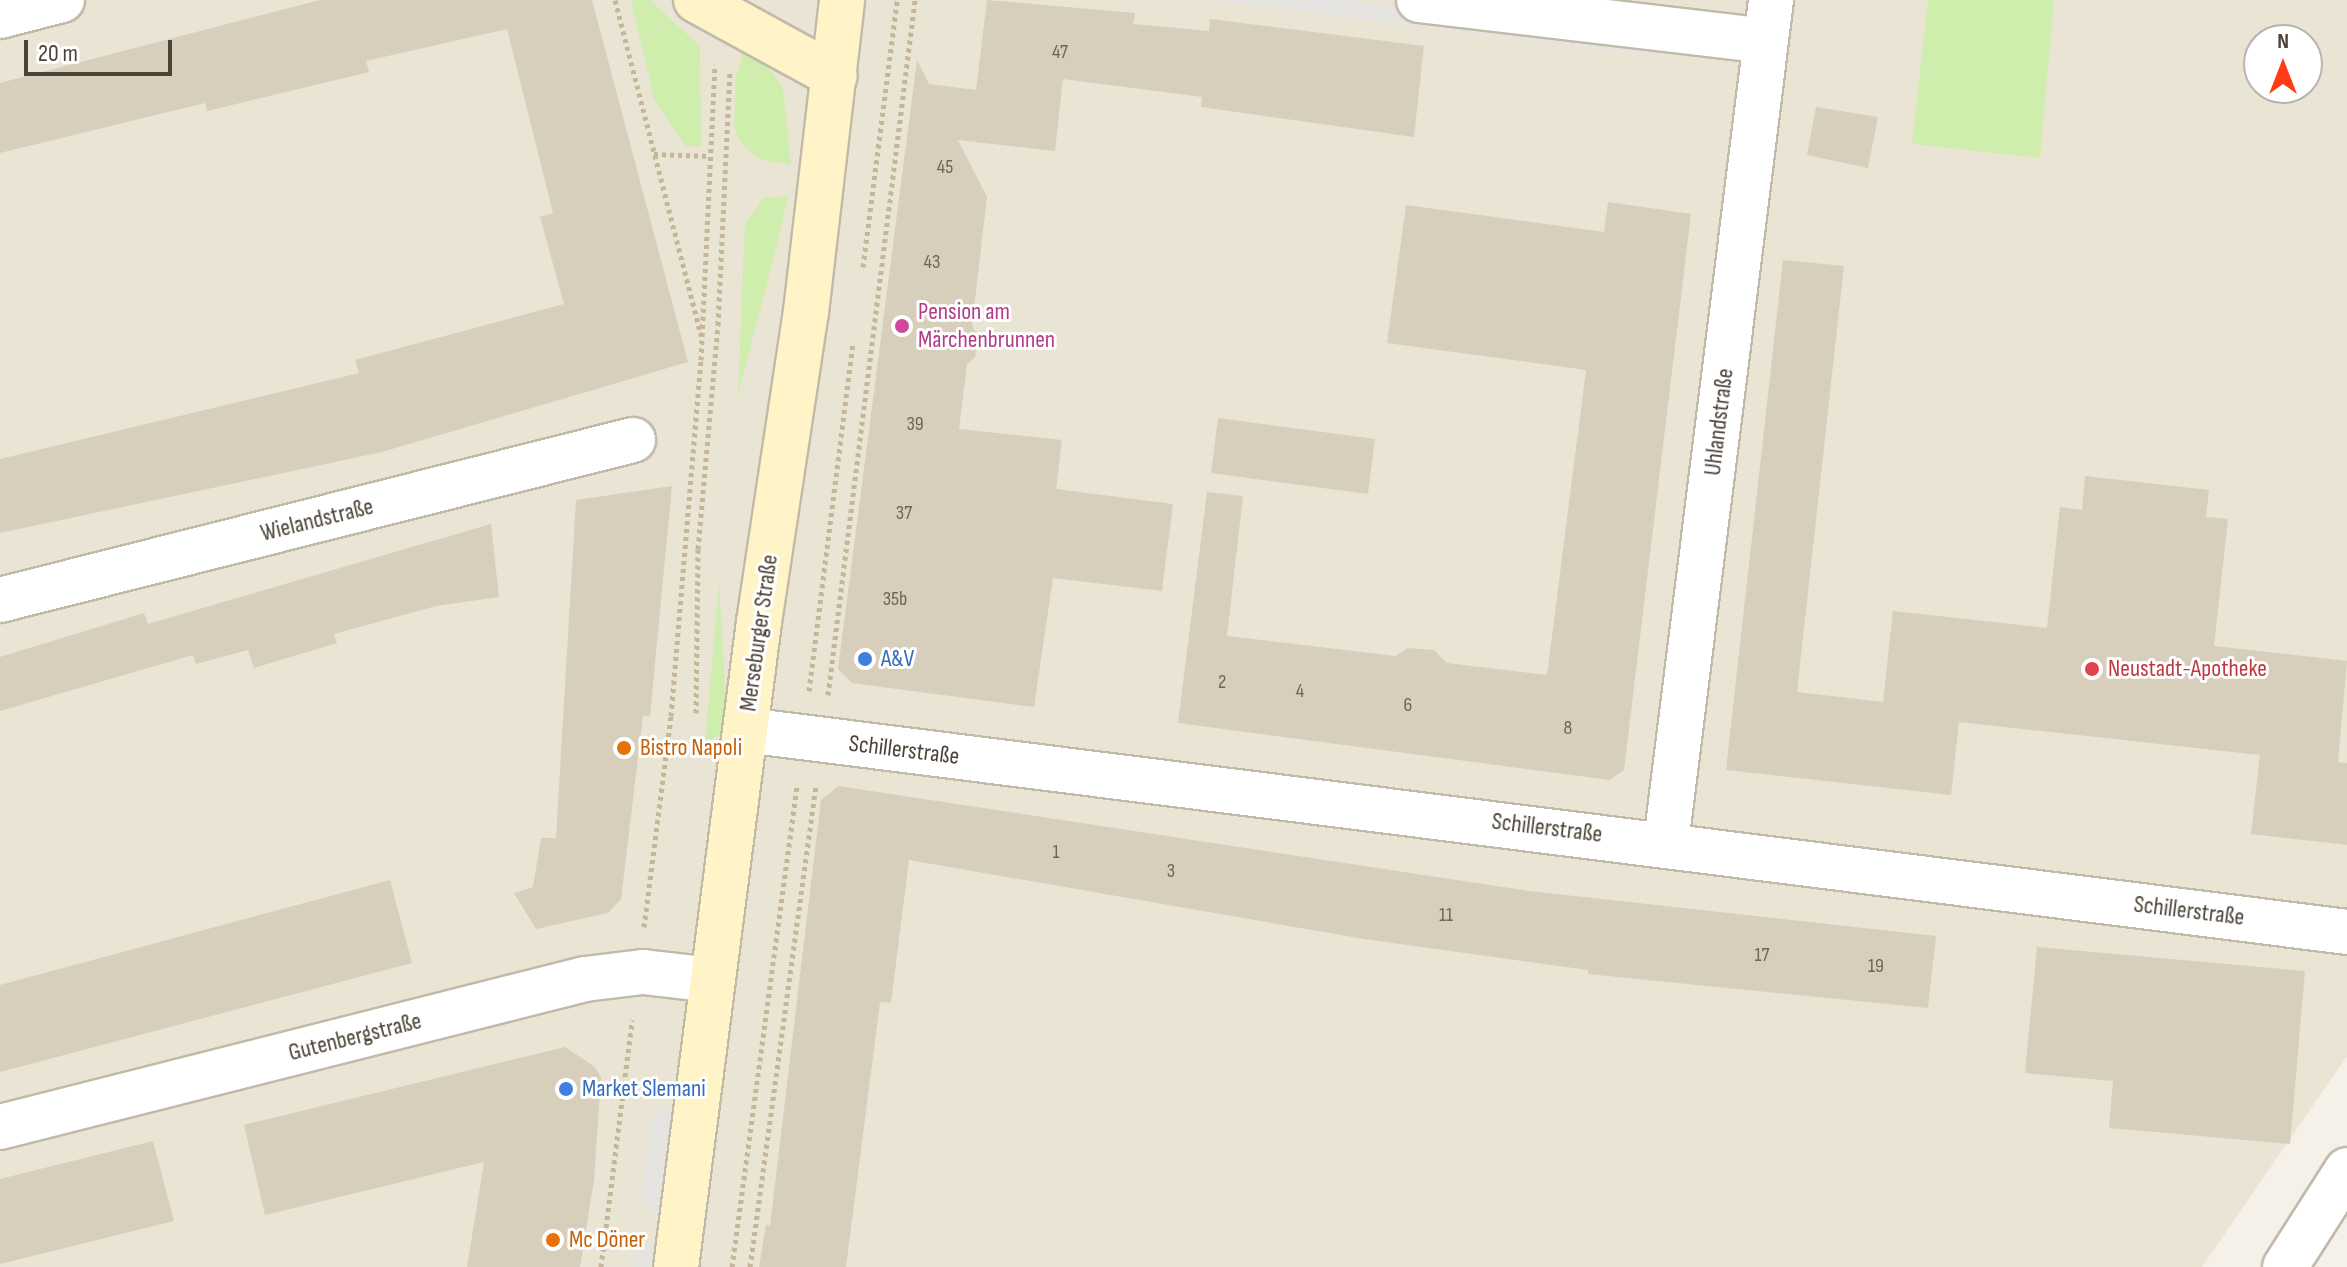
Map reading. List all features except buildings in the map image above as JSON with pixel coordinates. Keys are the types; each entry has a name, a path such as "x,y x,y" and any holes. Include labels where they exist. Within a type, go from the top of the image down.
{"main road":[{"name":"Merseburger Straße","path":"676,1267 835,76 842,0"},
{"path":"724,16 835,76"}],"street":[{"path":"0,16 62,0"},
{"path":"1419,0 1769,21"},
{"name":"Uhlandstraße","path":"1666,843 1769,21"},
{"name":"Wielandstraße","path":"0,600 633,440"},
{"name":"Schillerstraße","path":"746,730 1666,843 2347,932"},
{"name":"Gutenbergstraße","path":"0,1127 585,979 638,972 712,980"},
{"path":"2285,1267 2347,1170"}],"path":[{"path":"615,0 703,343"},
{"path":"861,283 897,0"},
{"path":"750,1267 915,0"},
{"path":"601,1267 671,716 703,343 715,65 724,16"},
{"path":"695,718 698,549 715,370 728,93 724,16"},
{"path":"654,154 710,156"},
{"path":"732,1267 820,740 855,330"}],"shaded area":[{"path":"0,0 2347,0 2347,1056 2202,1267 0,1267"},
{"path":"1212,0 1343,0 1656,40 1653,56"},
{"path":"677,1102 661,1220 641,1200 651,1116"},
{"path":"659,1239 655,1267 632,1267 634,1253"}],"green space":[{"path":"631,0 650,0 700,46 701,146 685,146 654,99"},
{"path":"1928,0 2054,0 2040,158 1912,144"},
{"path":"745,46 761,57 783,88 791,165 759,159 740,142 734,127 736,77"},
{"path":"788,196 738,395 745,223 764,198"},
{"path":"719,581 726,701 722,733 705,744"}],"place":[{"name":"Pension am Märchenbrunnen","path":"902,326"},
{"name":"A&V","path":"865,659"},
{"name":"Neustadt-Apotheke","path":"2092,669"},
{"name":"Bistro Napoli","path":"624,748"},
{"name":"Market Slemani","path":"566,1089"},
{"name":"Mc Döner","path":"553,1240"}]}
